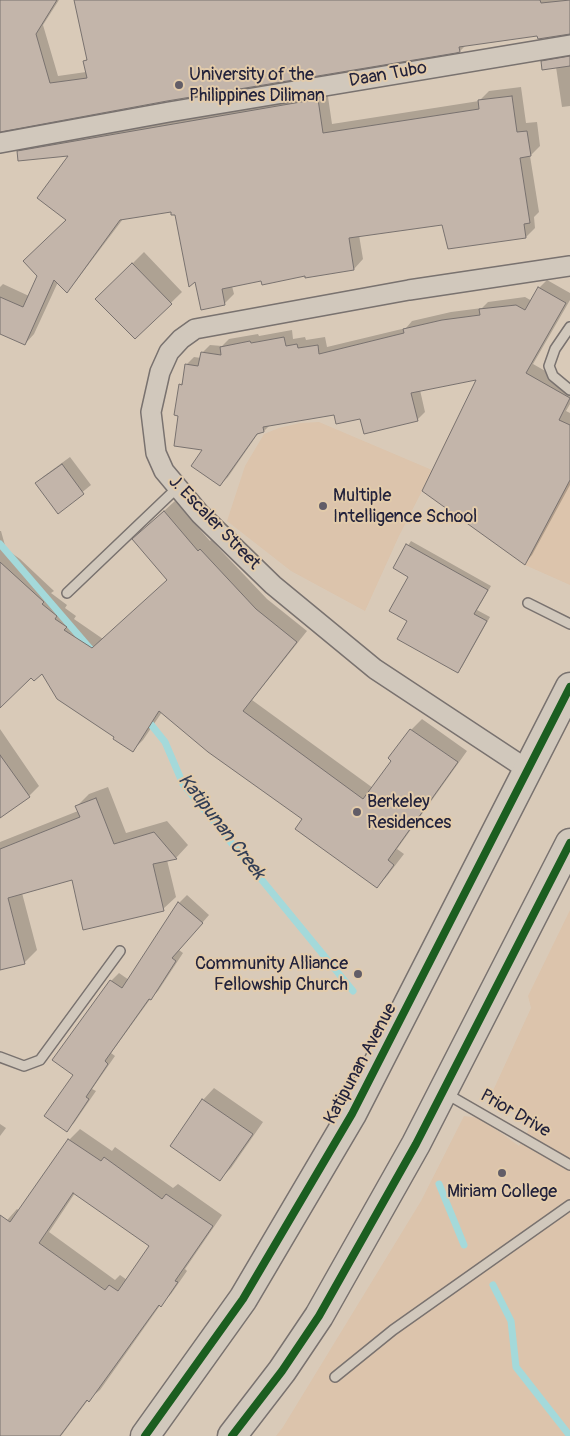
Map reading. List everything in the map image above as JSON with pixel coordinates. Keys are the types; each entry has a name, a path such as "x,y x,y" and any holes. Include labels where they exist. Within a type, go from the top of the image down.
{"main road":[{"name":"Katipunan Avenue","path":"145,1436 243,1299 352,1114 570,686"},
{"path":"232,1436 282,1370 319,1316 416,1144 570,843"}],"street":[{"name":"Daan Tubo","path":"0,144 179,110 570,44"},
{"name":"J. Escaler Street","path":"528,770 375,669 273,585 200,514 164,471 156,452 150,412 160,372 169,352 194,329 409,290 570,266"}],"lane":[{"path":"570,327 555,349 549,366 553,376 570,390"},
{"path":"67,593 177,488"},
{"path":"528,603 570,624"},
{"path":"0,1056 24,1066 40,1060 120,951"},
{"name":"Prior Drive","path":"443,1091 570,1166"},
{"path":"335,1377 393,1330 570,1205"}],"shaded area":[{"path":"477,379 570,425 570,585 525,565 422,491 365,611 291,571 227,521 245,466 264,434 300,423 319,422 432,470"},
{"name":"Miriam College","path":"570,910 570,1436 276,1436 421,1201 464,1116 480,1118 519,1146 532,1124 491,1095 531,1008 528,996"}],"building":[{"name":"University of the Philippines Diliman","path":"0,0 57,0 36,34 50,83 87,78 83,61 87,60 74,0 540,0 541,3 570,0 570,34 538,39 537,36 459,47 460,52 456,53 167,101 0,132"},
{"path":"570,56 570,66 542,70 541,61"},
{"path":"512,96 517,132 527,131 531,156 520,158 530,223 524,224 526,238 448,249 442,225 349,238 354,270 305,278 305,276 262,285 261,281 222,289 225,305 201,310 195,282 189,287 175,215 171,215 171,212 120,220 67,293 54,280 25,345 0,334 0,297 23,307 37,276 23,261 66,220 37,198 68,156 18,161 17,151 318,99 323,133 479,109 478,100"},
{"path":"132,263 172,304 135,339 95,299"},
{"path":"538,287 566,303 526,373 570,398 559,420 570,425 570,480 525,565 422,491 476,380 411,393 418,421 364,434 360,419 336,424 334,415 263,427 264,432 257,434 220,486 191,466 202,450 174,446 178,416 174,415 179,384 182,385 185,364 198,366 201,352 221,355 220,347 284,337 286,346 297,344 298,348 318,345 319,354 404,333 403,329 442,320 480,315 479,309 516,305 525,310"},
{"path":"62,464 84,494 58,514 35,483"},
{"path":"164,511 198,551 200,549 256,609 297,642 243,711 363,799 391,761 388,758 410,729 458,762 388,860 394,865 377,888 295,829 302,819 208,752 159,711 133,752 57,699 42,674 34,681 31,678 0,708 0,562 44,602 42,604 57,616 55,619 67,627 64,630 92,648 167,580 132,539"},
{"path":"406,544 488,590 474,614 487,621 458,673 397,639 407,621 389,611 408,577 393,568"},
{"path":"0,755 30,797 0,818"},
{"path":"96,798 114,844 154,832 177,859 153,864 164,911 83,930 72,880 8,898 25,964 0,970 0,849 80,817 75,806"},
{"path":"178,902 203,923 172,958 176,961 151,1000 149,999 105,1061 108,1064 86,1097 89,1099 67,1132 44,1116 73,1075 52,1060 110,980 122,988"},
{"path":"202,1099 253,1134 220,1181 170,1146"},
{"path":"68,1139 101,1161 104,1157 162,1199 166,1194 213,1226 175,1281 178,1282 161,1307 159,1305 89,1402 87,1400 60,1436 0,1436 0,1215 10,1222","holes":["73,1193 149,1246 118,1291 109,1285 105,1290 39,1243"]}],"waterway":[{"name":"Katipunan Creek","path":"0,544 93,652"},
{"name":"Katipunan Creek","path":"145,717 165,742 183,784 353,991"},
{"name":"Katipunan Creek","path":"439,1184 464,1245"},
{"name":"Katipunan Creek","path":"493,1285 511,1321 516,1367 570,1436"}],"cycle path":[{"path":"145,1436 243,1299 352,1114 570,687"},
{"path":"232,1436 282,1371 319,1316 416,1144 570,843"}],"place":[{"name":"University of the Philippines Diliman","path":"179,85"},
{"name":"Multiple Intelligence School","path":"323,506"},
{"name":"Berkeley Residences","path":"357,812"},
{"name":"Community Alliance Fellowship Church","path":"358,974"},
{"name":"Miriam College","path":"502,1173"}]}
